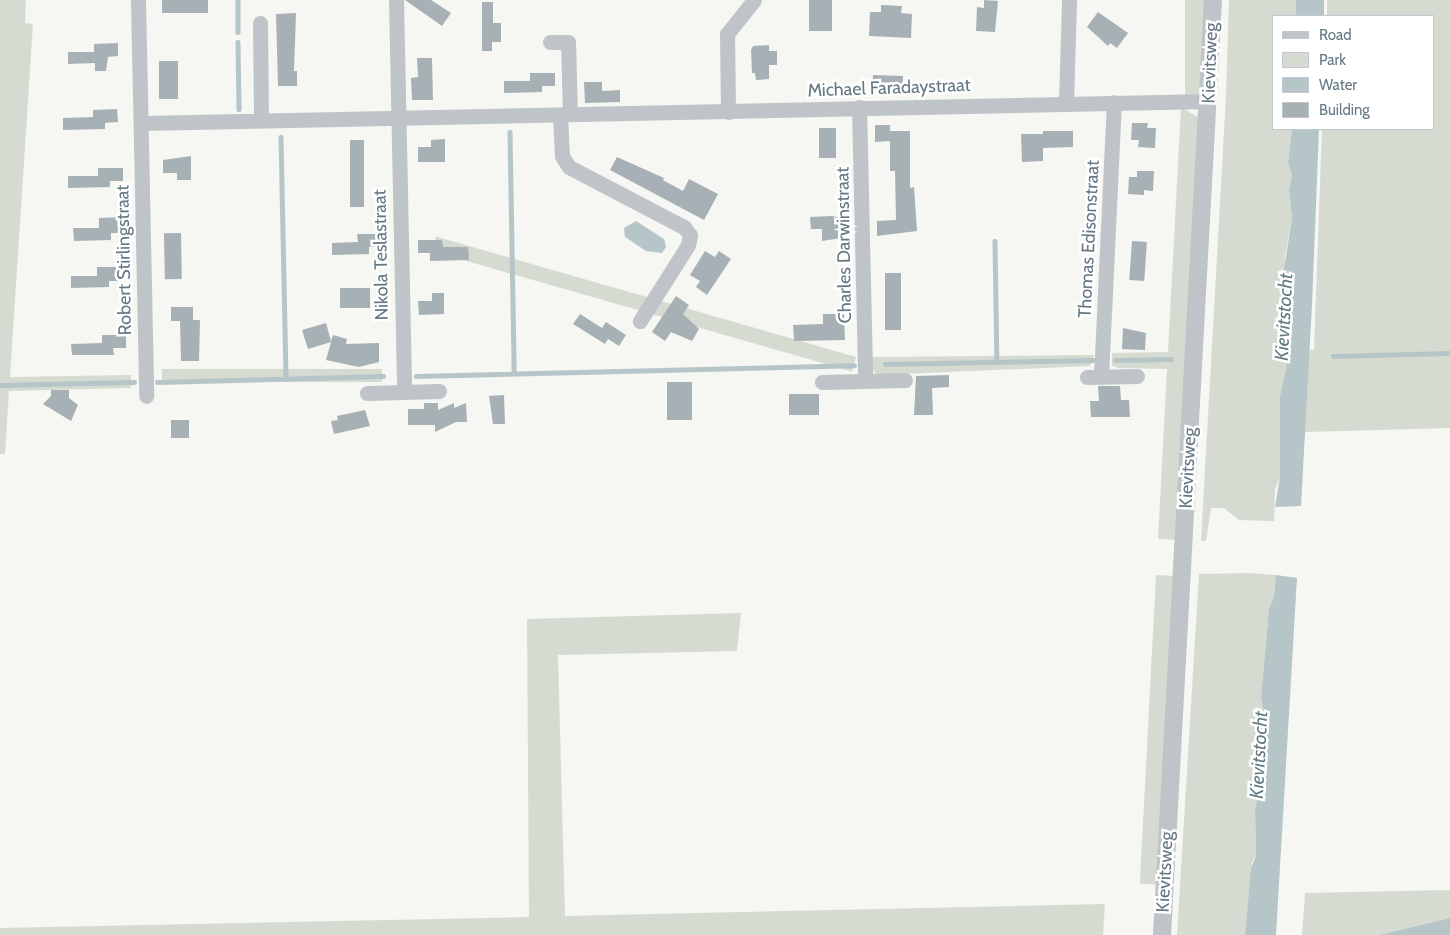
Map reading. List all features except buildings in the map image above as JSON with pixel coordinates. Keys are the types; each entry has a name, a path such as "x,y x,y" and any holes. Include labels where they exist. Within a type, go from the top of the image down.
{"street":[{"name":"Robert Stirlingstraat","path":"138,0 146,396"},
{"path":"396,0 398,117"},
{"path":"728,112 727,34 754,0"},
{"path":"1066,103 1069,0"},
{"name":"Kievitsweg","path":"1162,935 1209,101 1213,0"},
{"path":"260,23 262,120"},
{"path":"550,42 568,42 562,156 568,167 684,228 690,235 688,245 640,321"},
{"name":"Michael Faradaystraat","path":"141,123 1209,101"},
{"name":"Thomas Edisonstraat","path":"1114,102 1094,377 1137,376"},
{"name":"Charles Darwinstraat","path":"859,107 865,381"},
{"name":"Nikola Teslastraat","path":"398,117 404,392"},
{"path":"822,382 905,380"},
{"path":"367,393 439,391"}],"green space":[{"path":"0,0 26,0 25,23 33,24 10,377 131,375 131,388 9,391 5,454 0,454"},
{"path":"1185,0 1204,0 1204,95 1185,95"},
{"path":"1229,0 1296,0 1298,15 1272,15 1272,130 1292,130 1288,163 1292,175 1289,190 1292,218 1285,256 1284,297 1290,310 1287,364 1280,396 1280,477 1275,489 1274,521 1239,520 1224,508 1211,508 1206,541 1201,541 1226,96"},
{"path":"1327,0 1450,0 1450,428 1305,432 1309,350 1314,350 1322,130 1435,130 1435,15 1327,15"},
{"path":"1181,107 1199,118 1179,540 1158,539 1167,369 1119,368 1112,366 1112,353 1168,352"},
{"path":"436,237 856,357 852,371 432,251"},
{"path":"1094,355 1090,366 877,375 871,367 870,357"},
{"path":"162,369 382,369 382,382 162,382"},
{"path":"1250,573 1276,575 1274,596 1269,609 1261,697 1264,716 1260,724 1262,774 1255,810 1256,856 1252,862 1245,935 1177,935 1199,574"},
{"path":"1156,575 1177,576 1161,885 1140,884"},
{"path":"741,613 737,651 558,655 565,916 1105,904 1103,935 0,935 0,928 529,917 527,619"},
{"path":"1450,890 1450,918 1379,935 1302,935 1305,893"}],"water":[{"path":"1296,0 1324,0 1324,15 1296,15"},
{"path":"1292,130 1319,130 1301,506 1275,507 1280,477 1280,396 1287,364 1290,310 1284,297 1283,275 1292,218 1289,190 1292,175 1288,163"},
{"path":"636,221 664,239 666,247 662,253 646,251 625,237 624,228"},
{"path":"1276,575 1297,578 1276,935 1245,935 1251,868 1256,856 1255,810 1262,774 1260,724 1264,716 1261,697 1269,609 1274,596"},
{"path":"1450,918 1450,935 1379,935"}],"waterway":[{"path":"238,0 238,32"},
{"path":"238,42 239,109"},
{"path":"510,132 514,373"},
{"path":"281,137 286,379"},
{"path":"995,241 997,362"},
{"path":"1333,356 1450,353"},
{"path":"1115,360 1171,359"},
{"path":"885,364 1093,360"},
{"path":"416,376 854,365"},
{"path":"157,382 383,376"},
{"path":"0,385 134,382"}],"water label":[{"name":"Kievitstocht","path":"1284,317"},
{"name":"Kievitstocht","path":"1259,755"}]}
